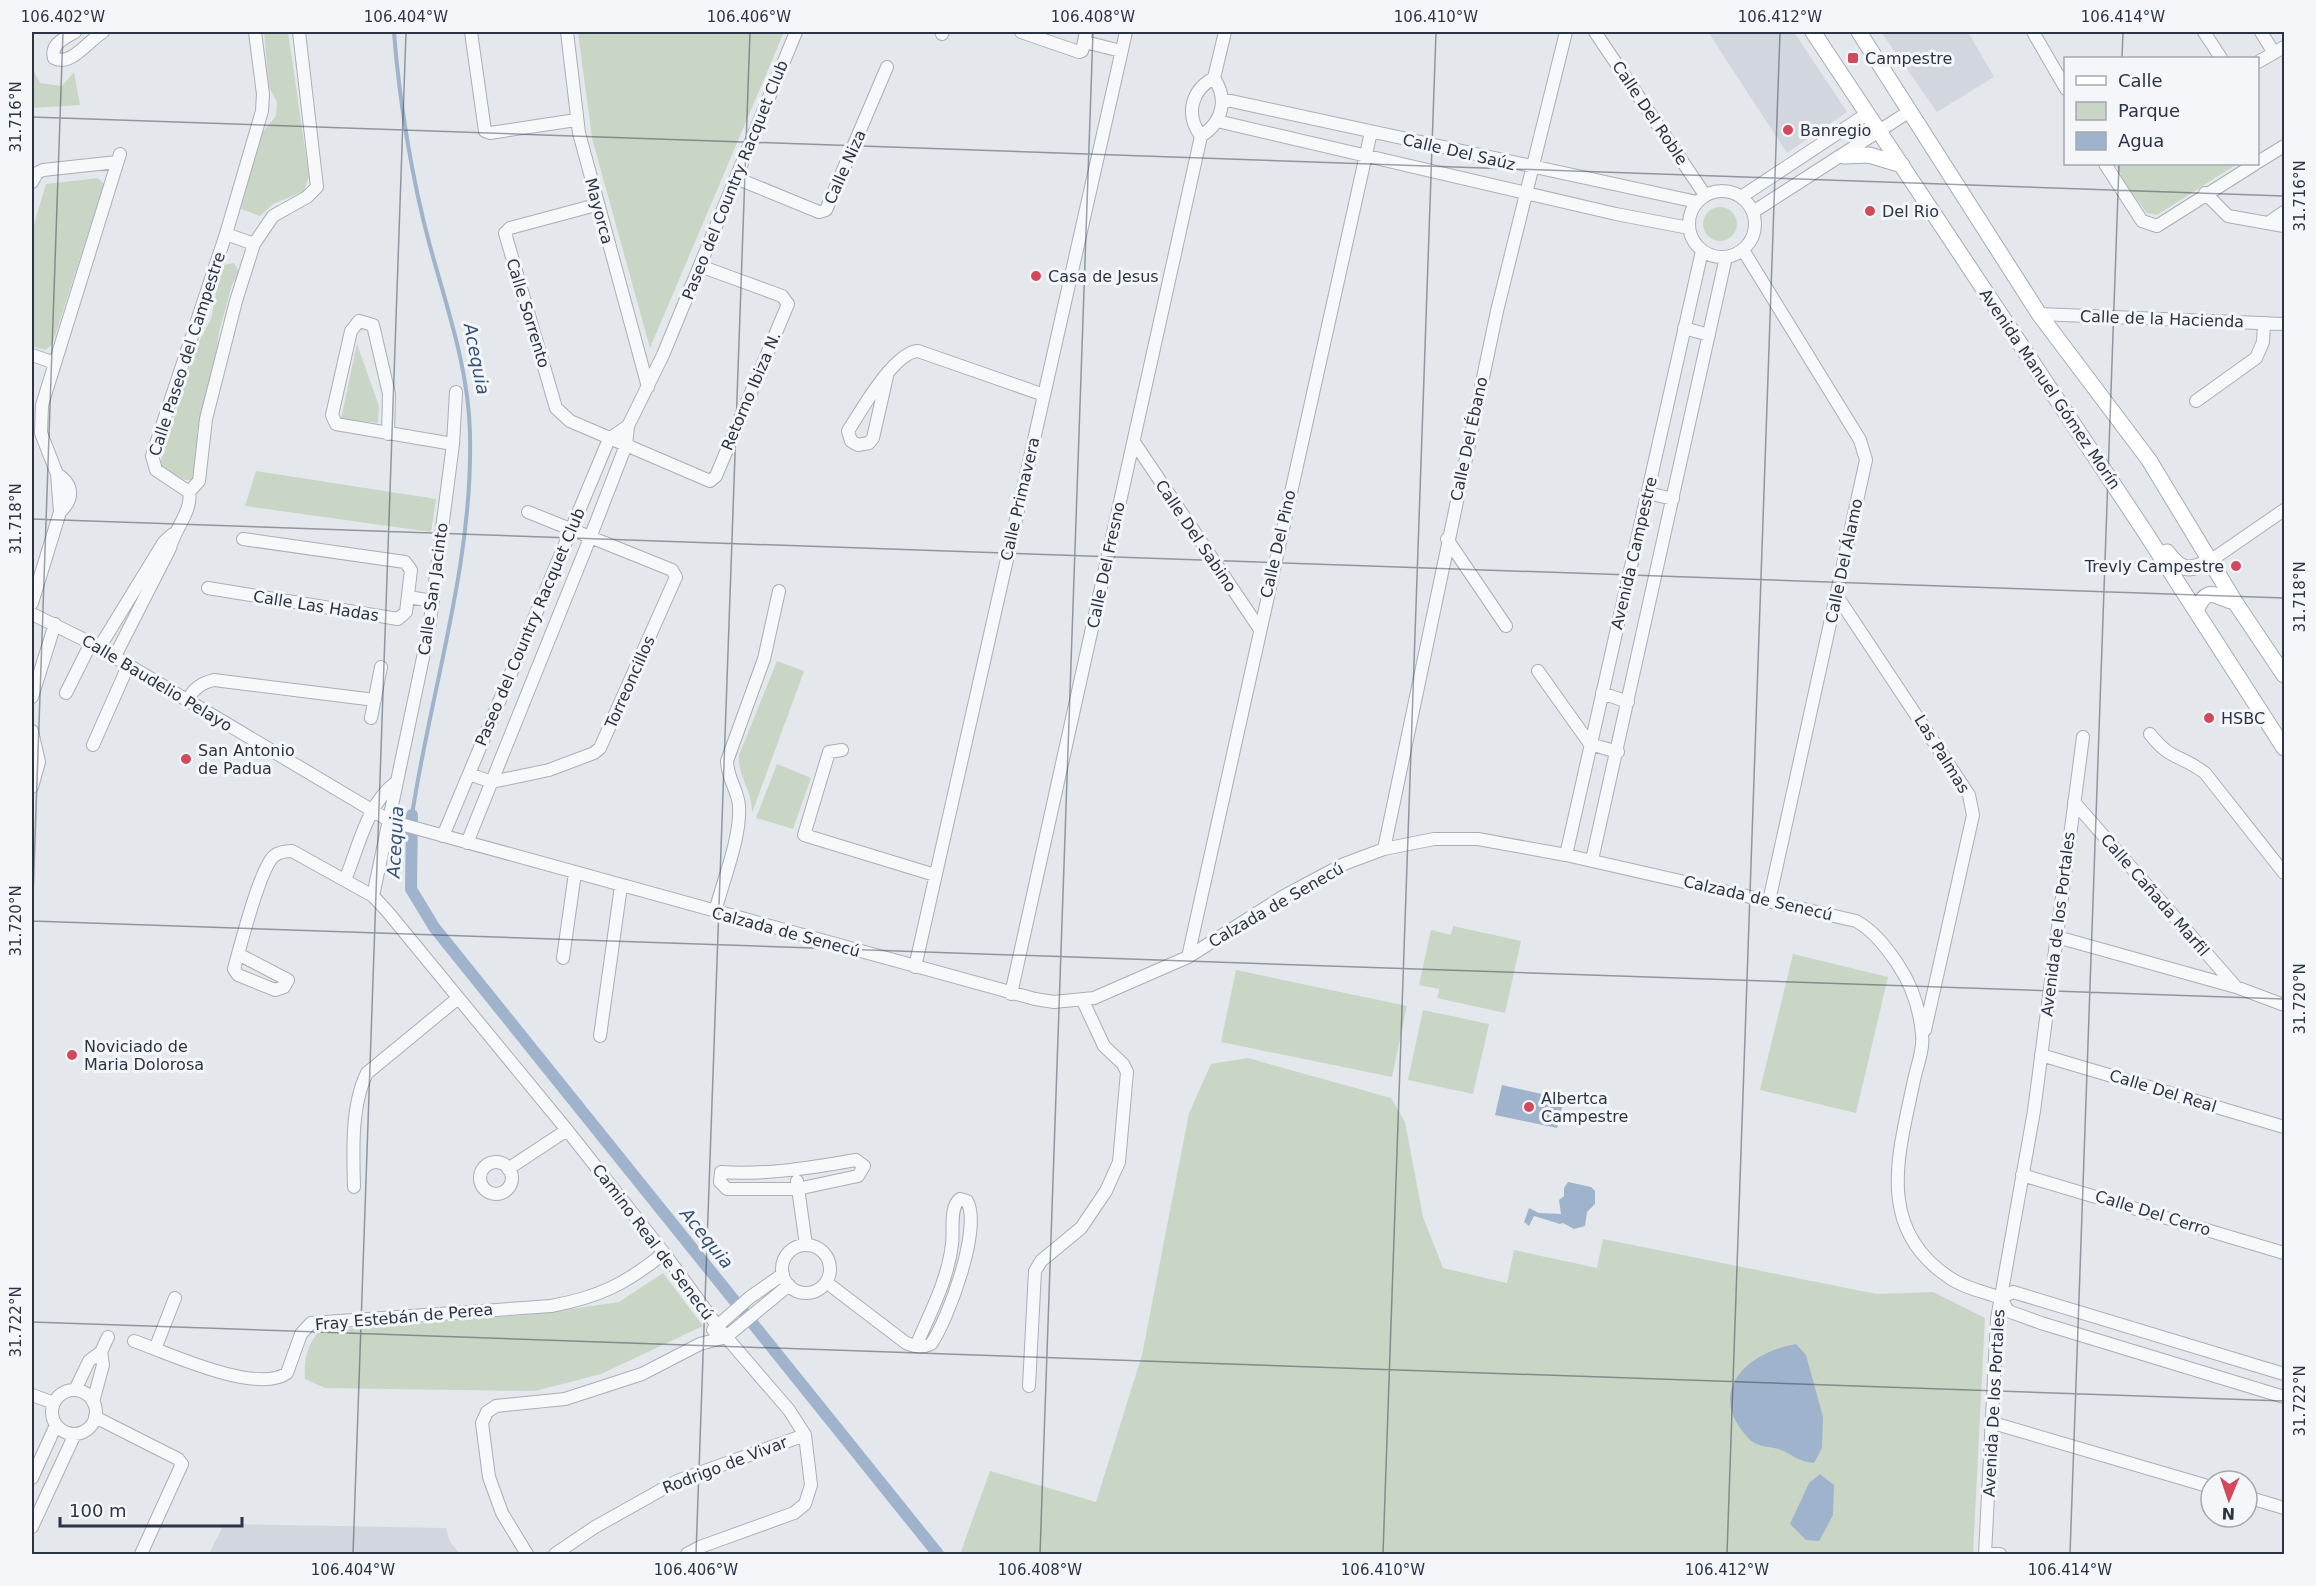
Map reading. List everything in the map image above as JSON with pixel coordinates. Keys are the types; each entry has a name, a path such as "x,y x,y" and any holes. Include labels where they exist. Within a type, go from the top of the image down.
{"main road":[{"name":"Avenida Manuel Gómez Morín","path":"1813,32 2145,532 2284,748"},
{"name":"Avenida Manuel Gómez Morín","path":"1859,32 2039,314 2149,460 2181,509 2235,602 2284,675"},
{"path":"1844,156 1869,155 1902,165"},
{"path":"2145,532 2165,548 2178,566 2194,569 2210,561"},
{"path":"2196,611 2202,599 2209,595 2219,595 2235,602"}],"street":[{"path":"75,32 54,48 54,58 68,59 103,32"},
{"name":"Calle Paseo del Campestre","path":"189,492 156,470 152,456 226,234 262,111 263,94 255,32"},
{"name":"Calle Paseo del Campestre","path":"66,693 95,646 138,593 157,562 164,542 173,534 188,508 189,492 198,480 206,419 236,301 254,244 273,216 307,197 317,187 299,32"},
{"path":"471,32 485,131 490,133 576,120"},
{"name":"Mayorca","path":"567,32 576,120 596,205 648,387"},
{"name":"Paseo del Country Racquet Club","path":"467,843 626,445 628,426 648,387 700,266 796,32"},
{"path":"1021,32 1078,52 1083,51 1086,37 1121,51"},
{"name":"Calle Primavera","path":"915,967 1125,32"},
{"path":"1201,136 1217,121 1222,99 1214,78 1225,32"},
{"name":"Calle Del Ébano","path":"1384,849 1447,539 1526,193 1566,32"},
{"name":"Calle Del Roble","path":"1595,32 1701,199"},
{"path":"2033,32 2064,86"},
{"path":"2204,32 2220,57"},
{"path":"2259,61 2279,50 2261,32"},
{"name":"Calle Niza","path":"736,178 819,212 826,210 830,207 887,67"},
{"name":"Calle Del Fresno","path":"1011,994 1201,136 1192,119 1193,98 1198,89 1214,78"},
{"name":"Calle Del Saúz","path":"1222,99 1532,168 1701,199"},
{"path":"1753,212 1844,156 1910,111"},
{"path":"1741,196 1868,113"},
{"name":"Calle Del Saúz","path":"1217,121 1526,193 1689,228"},
{"name":"Calle Del Pino","path":"1188,957 1259,628 1371,132"},
{"path":"2259,161 2284,146"},
{"path":"32,182 36,173 43,170 118,158 42,405 40,423 45,447 57,474 60,512 32,603"},
{"path":"2106,165 2142,220 2151,225 2157,225 2253,165"},
{"path":"1723,191 1741,196 1753,212 1754,233 1743,250 1726,257 1702,251 1691,237 1689,228 1691,210 1701,199 1723,191"},
{"path":"2205,194 2228,216 2284,226"},
{"name":"Calle Sorrento","path":"596,205 510,228 505,236 556,408 563,417 626,445"},
{"path":"2268,223 2284,212"},
{"name":"Calle Paseo del Campestre","path":"226,234 254,244"},
{"name":"Calle Del Álamo","path":"1743,250 1860,440 1866,460 1769,901"},
{"name":"Avenida Campestre","path":"1566,855 1702,251"},
{"name":"Avenida Campestre","path":"1593,860 1726,257"},
{"name":"Retorno Ibiza N.","path":"626,445 706,481 713,480 788,304 782,296 700,266"},
{"name":"Calle de la Hacienda","path":"2039,314 2284,324"},
{"path":"388,434 389,394 373,325 359,321 351,331 333,420 336,424 388,434 453,444"},
{"path":"2196,401 2256,357 2263,342 2264,323"},
{"path":"1684,328 1709,335"},
{"path":"888,372 873,438 869,443 858,445 851,441 848,431 888,372 907,354 918,351 1044,395"},
{"path":"32,355 55,363"},
{"name":"Calle San Jacinto","path":"373,896 390,821 395,783 427,641 453,444 456,392"},
{"name":"Paseo del Country Racquet Club","path":"443,836 609,439 628,426"},
{"name":"Calle Del Sabino","path":"1134,442 1259,628"},
{"path":"1648,493 1673,499"},
{"path":"528,512 590,538"},
{"path":"2210,561 2283,515"},
{"name":"Torreoncillos","path":"492,782 589,757 600,748 676,577 672,570 590,538"},
{"path":"243,539 405,562 411,570 408,597 433,601"},
{"path":"1447,539 1506,626"},
{"name":"Calle Las Hadas","path":"208,588 398,619 406,612 408,597"},
{"path":"715,912 739,821 739,802 729,778 727,761 764,659 779,591"},
{"name":"Calle Paseo del Campestre","path":"114,658 138,593"},
{"name":"Las Palmas","path":"1837,596 1944,755 1969,795 1972,807 1973,815 1923,1037"},
{"name":"Calle Baudelio Pelayo","path":"32,614 55,624 189,697 373,812"},
{"path":"32,697 55,624"},
{"path":"93,745 129,666"},
{"path":"371,718 381,667"},
{"path":"1538,671 1590,744 1618,752"},
{"path":"189,697 214,680 375,700"},
{"path":"1602,693 1628,702"},
{"path":"32,731 39,762 32,787"},
{"path":"2150,734 2163,751 2174,758 2191,762 2205,772 2284,873"},
{"name":"Avenida de los Portales","path":"2034,1111 2083,737"},
{"path":"842,750 829,752 804,835 935,875"},
{"path":"469,774 492,782"},
{"name":"Calle San Jacinto","path":"345,880 373,812 385,791 395,783"},
{"name":"Calle Cañada Marfil","path":"2074,802 2236,987"},
{"name":"Calzada de Senecú","path":"373,812 390,821 621,886 1011,994 1054,1002 1083,1001 1188,957 1284,896 1344,864 1384,849 1434,839 1478,839 1593,860 1856,921 1869,929 1908,981 1917,1004 1923,1037 1895,1184 1898,1204 1910,1237 1927,1259 1951,1280 2001,1298"},
{"path":"238,954 268,863 274,856 292,851 373,896"},
{"path":"562,958 575,873"},
{"path":"600,1036 621,886"},
{"name":"Camino Real de Senecú","path":"373,896 567,1130 664,1253 717,1325 789,1410 805,1435 811,1485 805,1504 794,1513 700,1547 687,1554"},
{"path":"2056,937 2236,987 2284,1005"},
{"path":"354,1187 353,1151 361,1089 367,1072 457,999"},
{"path":"1029,1386 1035,1271 1041,1261 1081,1228 1097,1208 1119,1162 1122,1145 1127,1072 1123,1064 1104,1046 1083,1001"},
{"name":"Calle Del Real","path":"2041,1055 2284,1127"},
{"name":"Avenida De los Portales","path":"1985,1554 1997,1320 2034,1111"},
{"path":"508,1169 567,1130"},
{"path":"856,1160 864,1166 858,1176 797,1189 727,1189 720,1182 721,1172 752,1174 796,1171 856,1160"},
{"path":"796,1171 806,1245"},
{"name":"Calle Del Cerro","path":"2022,1174 2284,1253"},
{"path":"826,1282 906,1343 916,1346 927,1346 933,1342 960,1280 968,1243 969,1206 963,1199 957,1201 955,1206 952,1244 946,1276 916,1346"},
{"path":"527,1554 502,1513 489,1477 482,1427 487,1412 496,1406 566,1399 604,1388 642,1374 700,1344 726,1336 758,1310 786,1280 787,1255 798,1247 806,1245 817,1248 827,1257 830,1269 826,1282 808,1292 786,1280"},
{"name":"Fray Estebán de Perea","path":"134,1341 231,1375 274,1380 287,1373 302,1334 310,1323 579,1301 624,1284 664,1253"},
{"path":"946,1276 960,1280"},
{"path":"700,1344 717,1325 749,1298 786,1280"},
{"path":"2284,1374 2013,1292 2001,1298 2008,1311 2042,1323 2284,1397"},
{"path":"156,1349 175,1298"},
{"path":"75,1390 89,1361 101,1353 108,1337"},
{"path":"93,1402 89,1396 75,1390 60,1395 54,1403 53,1418 56,1425 68,1433 75,1434 89,1428 95,1417 93,1402 103,1365 101,1353"},
{"path":"32,1395 54,1403"},
{"path":"95,1417 178,1460 182,1466 141,1554"},
{"path":"1993,1423 2199,1483"},
{"path":"32,1478 56,1425"},
{"path":"32,1527 75,1434"},
{"name":"Rodrigo de Vivar","path":"555,1554 595,1527 677,1481 805,1435"},
{"path":"2259,1501 2284,1508"},
{"path":"1985,1554 2000,1554"}],"shaded area":[{"path":"1708,32 1794,32 1847,112 1787,153"},
{"path":"1881,32 1968,32 1994,77 1937,112"},
{"path":"224,1524 446,1528 450,1542 460,1554 209,1554"}],"green space":[{"path":"264,32 288,32 309,176 304,191 273,204 260,216 241,209 261,134 276,116 277,102 269,87"},
{"path":"578,32 784,32 650,348 592,138"},
{"path":"32,68 40,83 62,86 74,72 80,105 32,108"},
{"path":"2116,165 2235,165 2157,215 2147,213 2124,182"},
{"path":"98,178 104,184 52,345 45,350 32,346 32,231 46,184"},
{"path":"1720,207 1732,212 1737,224 1732,236 1720,241 1708,236 1703,224 1708,212"},
{"path":"234,263 239,272 232,285 219,332 214,367 198,428 194,480 185,480 159,467 196,347 211,319 218,282 224,265"},
{"path":"357,344 379,406 378,423 341,419"},
{"path":"256,471 436,499 431,532 245,506"},
{"path":"777,661 804,671 752,813 752,805 740,770 739,755"},
{"path":"777,764 811,778 793,829 756,818"},
{"path":"1453,926 1521,941 1505,1013 1437,998 1439,989 1419,985 1431,930 1451,935"},
{"path":"1793,954 1888,977 1856,1113 1760,1090"},
{"path":"1236,970 1407,1006 1392,1077 1221,1042"},
{"path":"1423,1010 1489,1024 1473,1094 1408,1080"},
{"path":"1248,1058 1391,1098 1405,1122 1423,1217 1443,1268 1507,1283 1514,1250 1597,1268 1603,1239 1876,1294 1933,1292 1985,1318 1973,1554 960,1554 990,1471 1096,1502 1142,1355 1189,1113 1211,1064"},
{"path":"663,1273 703,1326 601,1374 535,1391 325,1388 305,1379 307,1354 319,1331 537,1314 619,1302"}],"water":[{"name":"Albertca Campestre","path":"1502,1085 1564,1099 1557,1128 1495,1115"},
{"path":"1568,1182 1591,1187 1595,1191 1595,1204 1587,1212 1585,1226 1574,1229 1563,1223 1534,1216 1529,1226 1524,1222 1529,1208 1539,1213 1561,1214 1559,1200 1564,1196 1564,1188"},
{"path":"1796,1344 1806,1355 1823,1417 1822,1448 1814,1463 1800,1460 1781,1450 1754,1443 1737,1423 1731,1406 1731,1391 1737,1378 1747,1366 1761,1356"},
{"path":"1820,1474 1834,1485 1833,1515 1819,1541 1806,1540 1790,1524 1809,1483"}],"waterway":[{"name":"Acequia","path":"394,32 399,84 412,167 423,221 461,363 466,387 470,435 465,532 458,579 412,815"},
{"name":"Acequia","path":"412,815 411,889 434,927 938,1554"}],"place":[{"name":"Campestre","path":"1853,58"},
{"name":"Banregio","path":"1788,130"},
{"name":"Del Rio","path":"1870,211"},
{"name":"Casa de Jesus","path":"1036,276"},
{"name":"Trevly Campestre","path":"2236,566"},
{"name":"HSBC","path":"2209,718"},
{"name":"San Antonio de Padua","path":"186,759"},
{"name":"Noviciado de Maria Dolorosa","path":"72,1055"},
{"name":"Albertca Campestre","path":"1529,1107"}]}
